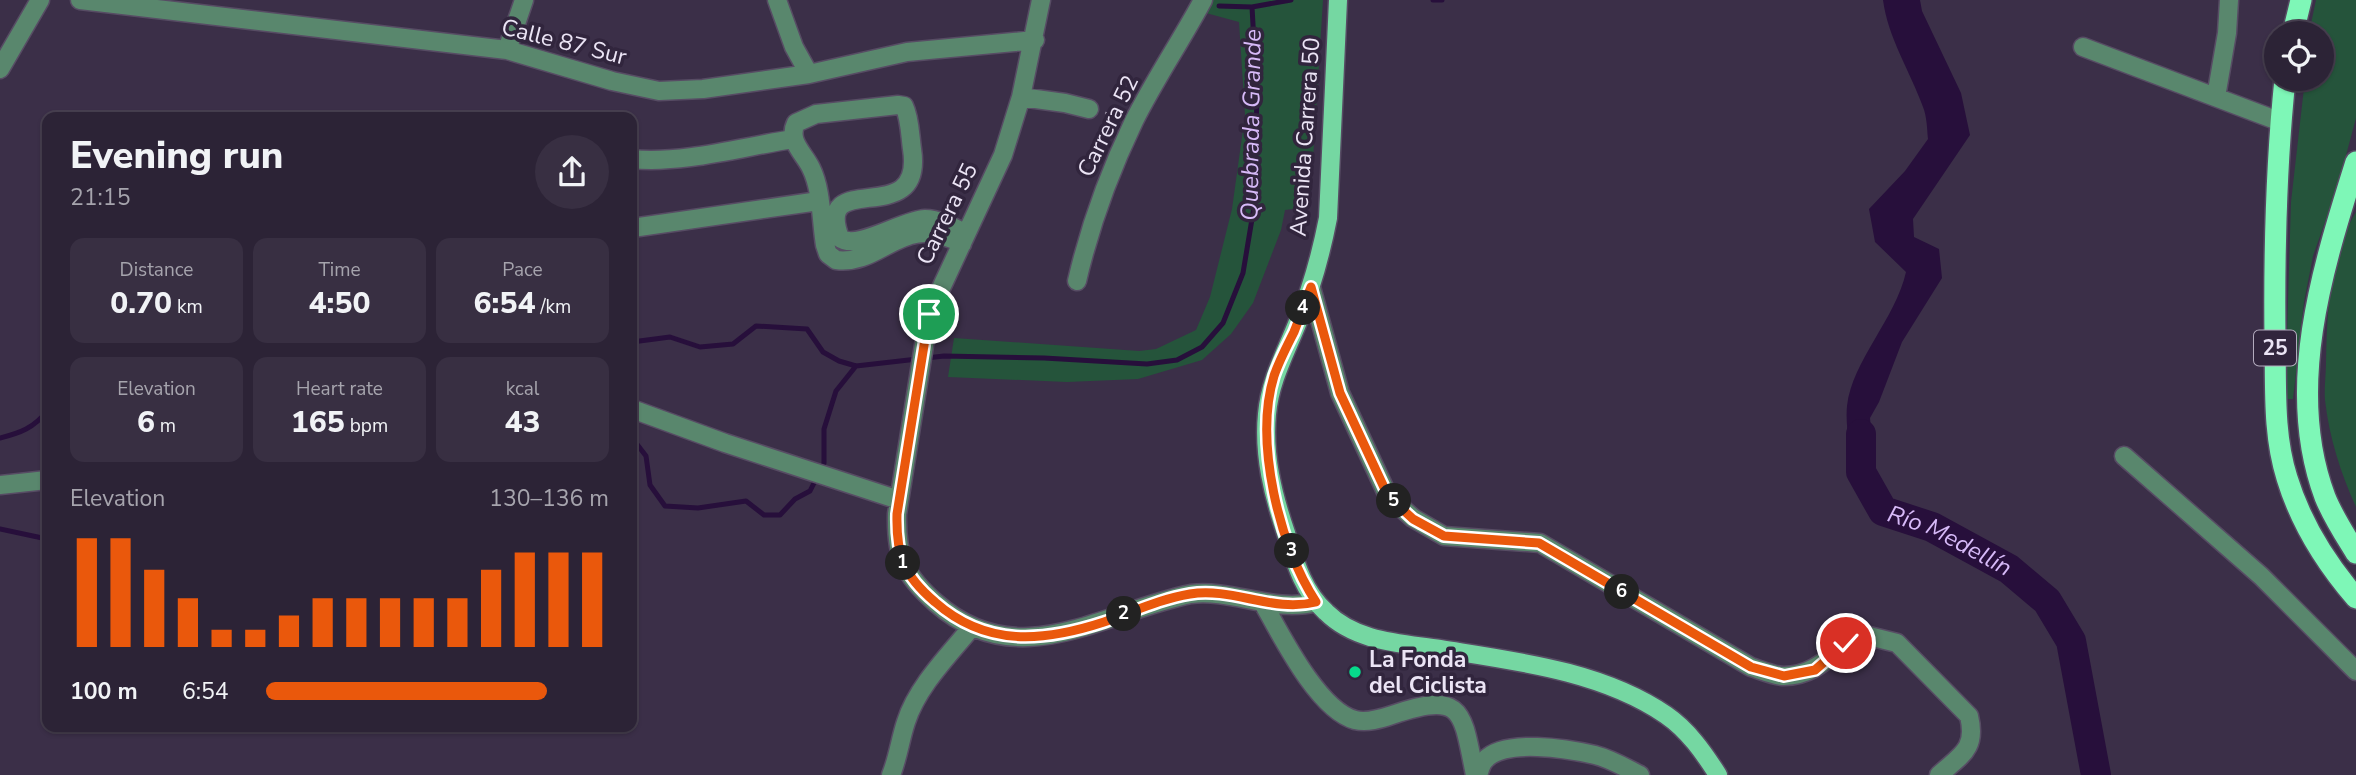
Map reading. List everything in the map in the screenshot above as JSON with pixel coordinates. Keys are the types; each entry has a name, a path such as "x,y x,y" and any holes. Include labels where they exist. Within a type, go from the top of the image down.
{"highway":[{"path":"2296,21 2301,0"},
{"name":"25","path":"2284,91 2274,242 2279,441 2287,477 2304,523 2336,575 2356,598"},
{"name":"25","path":"2356,162 2318,288 2307,398 2309,432 2319,476 2340,528 2356,553"}],"main road":[{"name":"Avenida Carrera 50","path":"1338,4 1328,218 1311,287 1275,376 1267,410 1269,472 1303,582 1328,614 1368,637 1563,671 1634,697 1668,716 1691,737 1718,775"}],"street":[{"path":"0,69 40,0"},
{"name":"Calle 87 Sur","path":"80,0 164,4 507,50 594,76 659,91 703,89 809,74 907,52 1034,40"},
{"path":"507,50 524,0"},
{"path":"777,0 794,47 809,74"},
{"name":"Carrera 55","path":"971,628 941,608 906,572 896,540 899,500 923,337 929,314 1003,155 1021,97 1041,0"},
{"name":"Carrera 52","path":"1077,281 1088,234 1102,193 1129,132 1203,0"},
{"path":"2216,97 2227,33 2229,0"},
{"path":"2083,47 2281,122"},
{"path":"1021,97 1089,109"},
{"path":"884,106 904,106 914,162 912,176 898,191 879,197 851,198 841,207 836,218 840,238 853,243 898,225 925,219 948,224 964,239 934,232 917,234 891,241 856,260 836,260 828,254 825,245 817,182 793,139 796,123 805,117 884,106"},
{"path":"637,159 684,158 793,139"},
{"path":"637,227 818,201"},
{"path":"1311,287 1340,393 1388,496 1413,519 1444,536 1539,543 1751,667 1784,676 1815,670 1846,643 1861,634 1897,643 1969,716 1972,728 1969,747 1939,775"},
{"path":"637,411 899,500"},
{"path":"2124,456 2261,576 2356,671"},
{"path":"0,485 42,481"},
{"path":"891,775 898,758 906,721 921,691 971,628 992,635 1016,637 1071,632 1176,597 1204,592 1263,603 1302,606 1316,602"},
{"path":"1263,603 1293,657 1323,696 1343,714 1355,720 1368,721 1432,703 1453,709 1465,727 1476,775"},
{"path":"1476,775 1483,761 1492,754 1505,748 1521,747 1596,755 1640,775"}],"green space":[{"path":"1213,0 1323,0 1310,207 1285,210 1281,230 1253,303 1231,334 1202,360 1138,379 1067,382 948,377 954,338 1139,351 1156,349 1196,330 1210,297 1232,209 1245,115 1239,22 1206,13"},
{"path":"2316,0 2356,0 2356,118 2338,185 2313,256 2304,302 2293,399 2285,399 2291,202 2304,91 2334,91 2334,21 2312,21"},
{"path":"2356,212 2356,507 2333,441 2325,391 2331,285 2340,247"}],"shaded area":[{"path":"1883,0 1920,0 1922,11 1961,93 1970,135 1913,219 1914,237 1939,249 1942,278 1902,342 1870,418 1875,473 1852,472 1847,406 1857,373 1893,306 1906,272 1875,242 1869,209 1905,171 1928,139 1924,111 1894,41"}],"waterway":[{"name":"Quebrada Grande","path":"1219,6 1252,7 1291,0"},
{"path":"1433,0 1442,0"},
{"name":"Quebrada Grande","path":"637,341 670,337 700,347 733,344 756,326 807,329 823,352 856,366 944,356 1147,364 1177,360 1202,347 1223,323 1243,273 1254,207 1257,95 1252,7"},
{"path":"637,444 646,456 650,485 665,506 698,508 746,501 764,515 780,515 795,499 810,491 824,463 824,429 836,391 856,366"},
{"name":"Quebrada Grande","path":"0,438 26,429 42,416"},
{"name":"Río Medellín","path":"1861,434 1861,472 1883,511 1932,527 2009,569 2047,601 2071,641 2096,775"},
{"path":"0,529 42,538"}],"place":[{"name":"La Fonda del Ciclista","path":"1355,672"}],"route":[{"path":"929,314 923,337 897,514 896,540 906,572 923,592 971,628 992,635 1016,637 1071,632 1176,597 1204,592 1281,605 1302,606 1316,602 1303,582 1278,508 1269,472 1266,435 1267,410 1275,376 1311,287 1340,393 1388,496 1413,519 1444,536 1539,543 1751,667 1784,676 1815,670 1846,643"}]}
